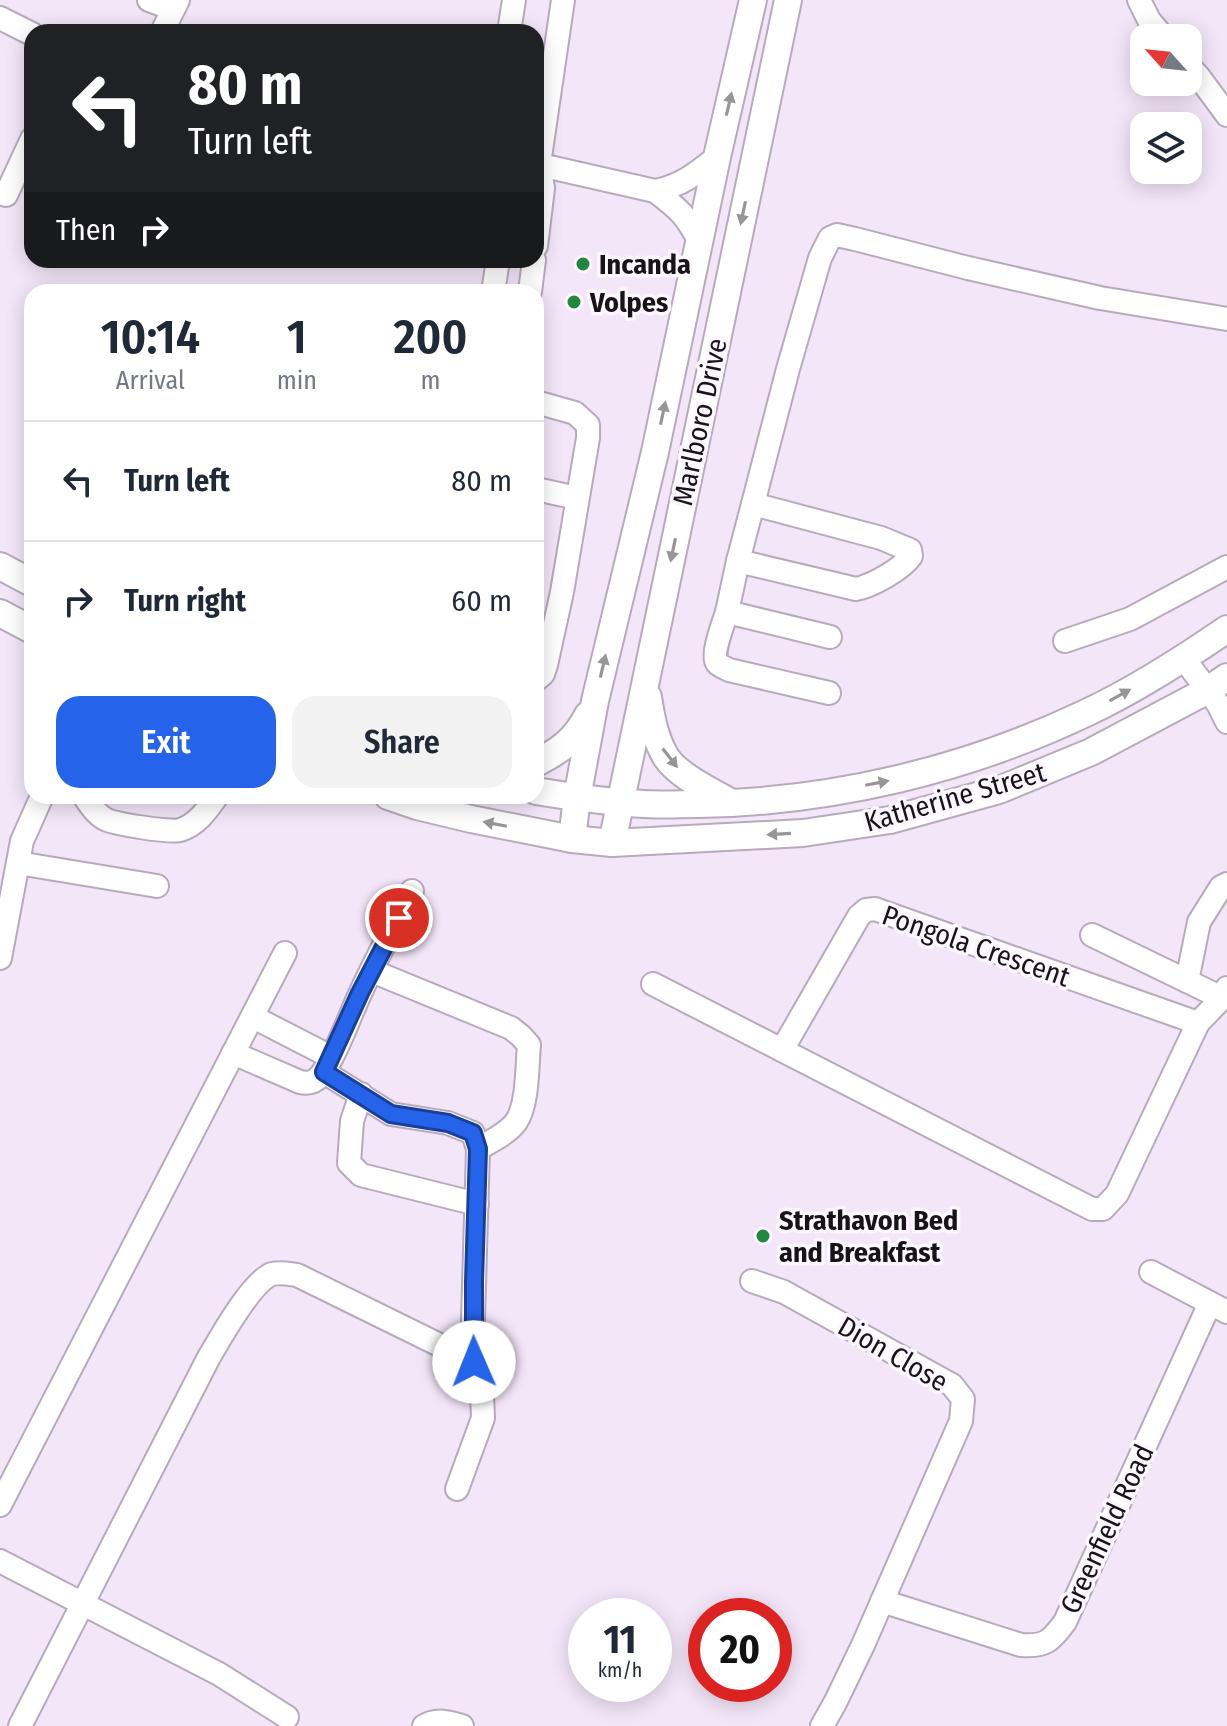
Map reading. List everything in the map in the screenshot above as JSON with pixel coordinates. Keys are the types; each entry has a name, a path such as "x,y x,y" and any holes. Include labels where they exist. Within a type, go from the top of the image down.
{"main road":[{"name":"Marlboro Drive","path":"572,839 595,701 655,452 753,0"},
{"name":"Marlboro Drive","path":"612,843 788,0"},
{"path":"0,566 24,579"},
{"path":"0,613 24,626"},
{"name":"Katherine Street","path":"544,792 648,804 732,803 800,798 955,764 1034,736 1089,712 1184,659 1227,629"},
{"name":"Katherine Street","path":"411,804 572,839 612,843 803,833 890,820 999,790 1061,766 1154,721 1218,684"},
{"path":"646,686 653,728 666,759 694,781 732,803"},
{"path":"544,759 570,743 595,701"}],"street":[{"path":"149,0 175,5 166,24"},
{"path":"510,24 514,0"},
{"path":"544,120 563,0"},
{"path":"1139,0 1152,24"},
{"path":"0,18 24,30"},
{"path":"1202,83 1227,115"},
{"path":"6,195 24,156"},
{"path":"655,191 671,188 691,178 717,157"},
{"path":"544,166 655,191 681,210 700,243"},
{"path":"829,693 729,670 718,665 715,658 788,369 820,258 830,238 837,235 855,239 1100,298 1227,319"},
{"path":"544,404 575,413 588,425 562,592 544,671"},
{"path":"544,491 577,498"},
{"path":"738,561 856,589 867,587 907,563 911,556 910,550 881,538 753,504"},
{"path":"1065,641 1130,619 1227,567"},
{"path":"727,612 830,637"},
{"path":"1184,659 1218,684 1227,722"},
{"path":"0,958 13,847 37,804"},
{"path":"89,804 113,823 178,831 194,823 211,804"},
{"path":"13,847 157,886"},
{"path":"1187,981 1199,922 1221,887 1227,884"},
{"path":"233,1053 300,1082 308,1084 317,1079 412,891"},
{"name":"Pongola Crescent","path":"782,1050 859,916 866,910 875,909 1198,1023"},
{"path":"653,984 1092,1209 1103,1209 1117,1194 1198,1023 1224,993 1187,981 1092,935"},
{"path":"0,1505 285,953"},
{"path":"372,971 511,1028 529,1045 523,1106 516,1121 507,1131 478,1149"},
{"path":"253,1017 295,1039 361,1094 391,1114 448,1123 473,1133 478,1149 474,1362 481,1374 483,1418 457,1489"},
{"path":"280,1073 295,1039"},
{"path":"361,1094 352,1121 349,1163 361,1175 477,1204"},
{"path":"1151,1272 1219,1307"},
{"path":"20,1726 222,1333 262,1280 272,1274 297,1275 474,1362"},
{"name":"Dion Close","path":"752,1281 784,1292 952,1385 963,1399 961,1421 882,1601"},
{"name":"Greenfield Road","path":"882,1601 1021,1645 1046,1643 1057,1634 1219,1307"},
{"path":"0,1561 219,1674 287,1717"},
{"path":"822,1726 882,1601"},
{"path":"426,1725 440,1720 462,1726"}],"place":[{"name":"Incanda","path":"583,264"},
{"name":"Volpes","path":"574,302"},
{"name":"Strathavon Bed and Breakfast","path":"763,1236"}],"route":[{"path":"399,918 324,1072 391,1114 448,1123 473,1133 478,1149 474,1362"}]}
